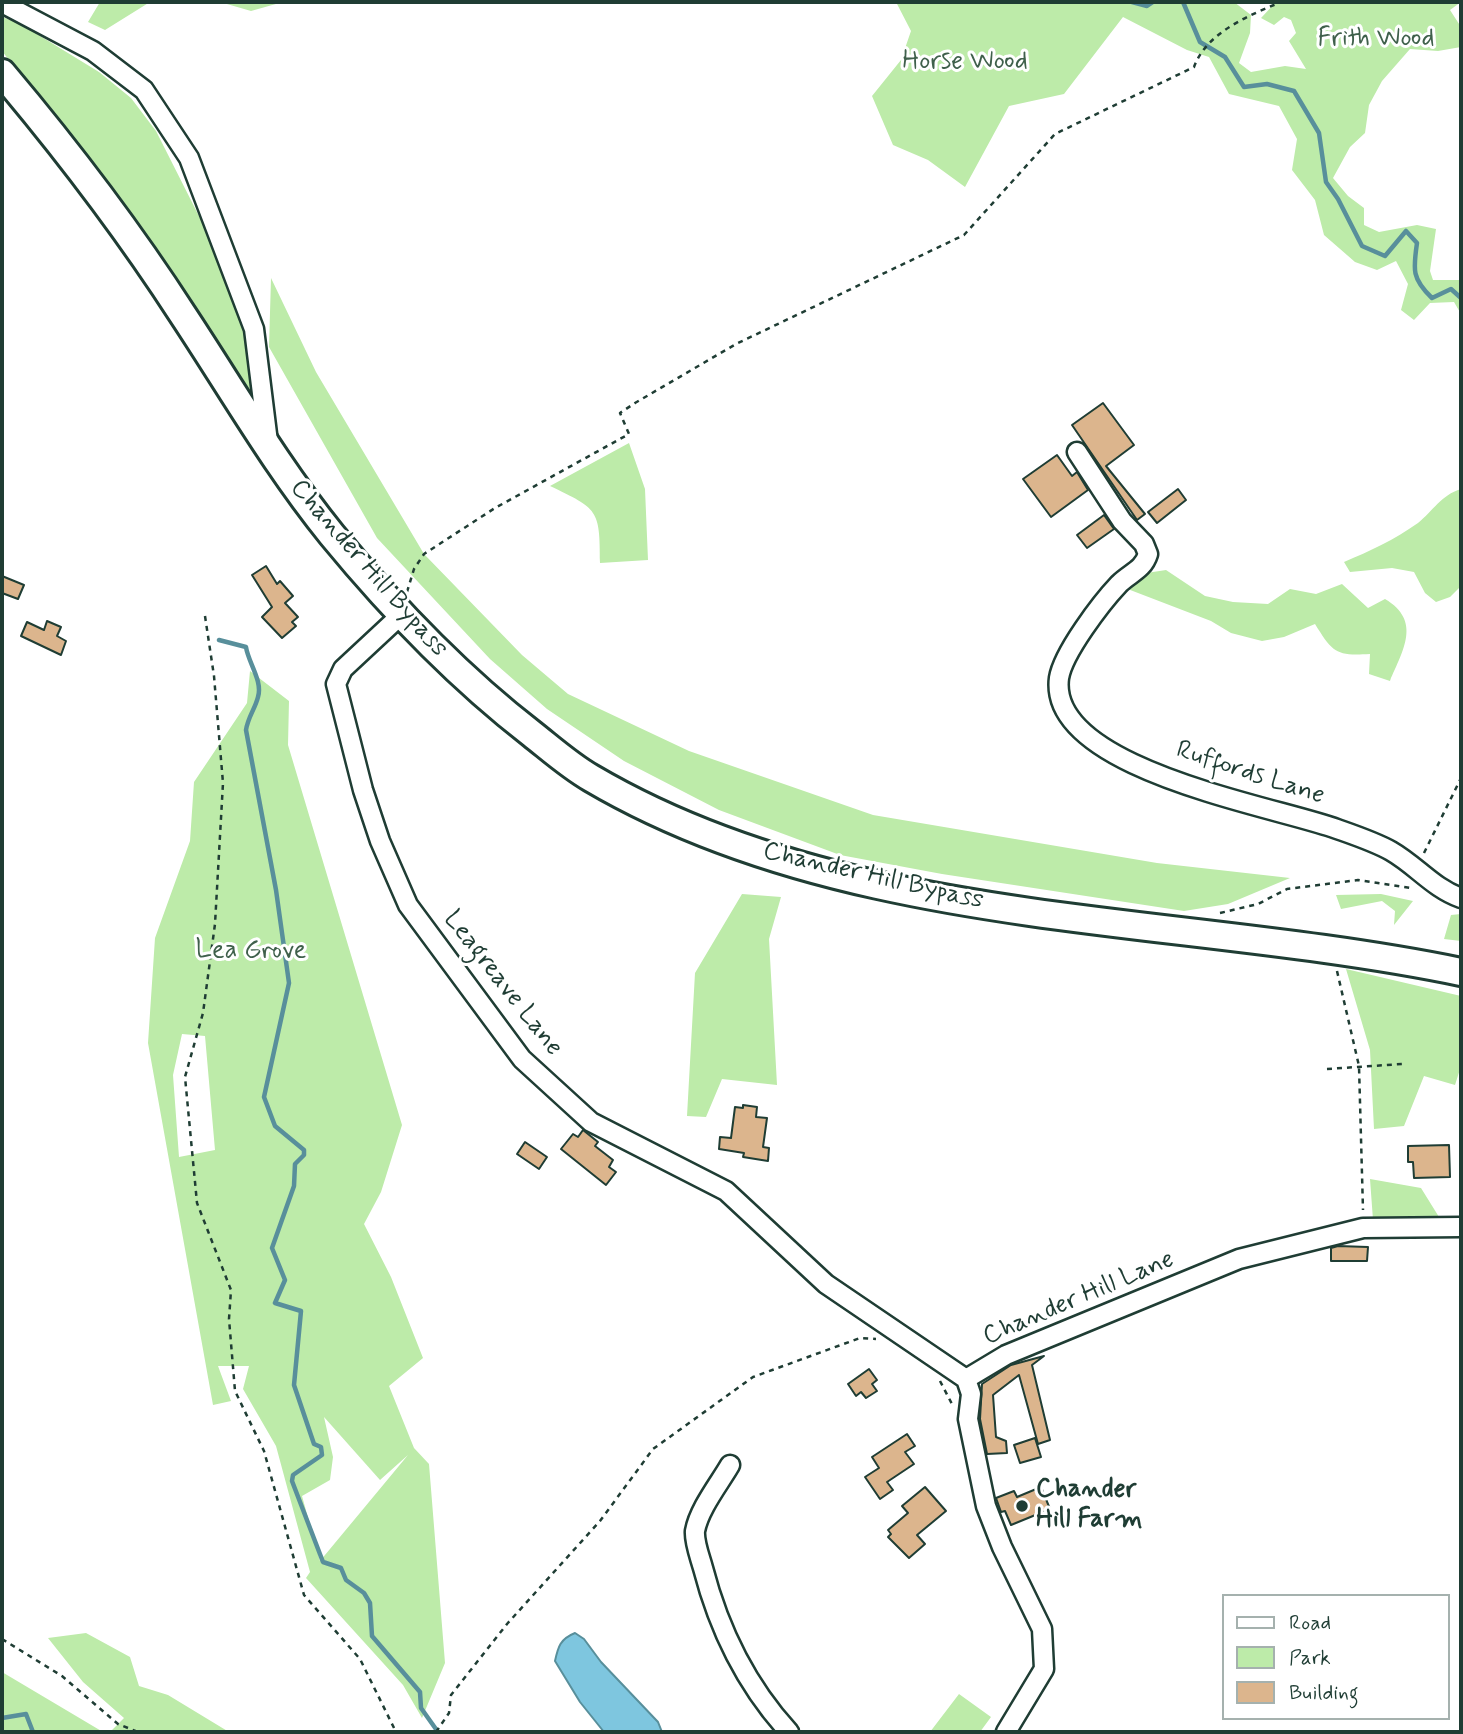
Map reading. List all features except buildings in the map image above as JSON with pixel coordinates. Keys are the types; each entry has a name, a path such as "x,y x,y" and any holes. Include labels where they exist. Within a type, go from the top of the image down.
{"highway":[{"name":"Chander Hill Bypass","path":"2,73 70,154 181,312 269,450 330,533 401,615 482,696 586,776 637,803 785,863 900,889 1197,932 1332,948 1461,972"}],"street":[{"path":"2,3 93,51 144,90 189,158 254,329 269,450"},
{"name":"Ruffords Lane","path":"1077,452 1122,522 1147,551 1140,569 1120,583 1079,638 1060,676 1059,692 1063,710 1081,734 1189,787 1336,828 1390,851 1411,865 1439,890"},
{"name":"Leagreave Lane","path":"401,615 344,669 336,684 363,790 380,841 408,905 486,1016 522,1059 591,1122 726,1192 826,1284 966,1379"},
{"path":"1439,890 1461,898"},
{"name":"Chander Hill Lane","path":"1006,1732 1044,1669 1042,1629 1002,1547 986,1506 968,1419 971,1394 966,1379 1006,1355 1239,1259 1363,1228 1461,1227"},
{"path":"730,1465 702,1514 695,1532 698,1550 719,1623 766,1707 789,1732"}],"path":[{"path":"414,569 424,554 495,508 629,433 621,413 635,403 736,344 963,236 1055,134 1194,67 1200,52 1213,39 1251,15 1281,2"},
{"path":"205,617 214,676 223,783 213,937 203,1013 185,1076 197,1203 231,1290 229,1319 235,1391 264,1451 304,1595 360,1659 396,1732"},
{"path":"1411,865 1422,856 1461,778"},
{"path":"1197,932 1212,914 1258,904 1287,889 1358,880 1439,890"},
{"path":"1332,948 1359,1066 1363,1228"},
{"path":"1327,1069 1402,1064"},
{"path":"437,1732 449,1713 451,1695 507,1624 600,1521 653,1450 753,1377 860,1338 878,1339"},
{"path":"939,1379 951,1403"},
{"path":"2,1639 62,1676 118,1724 138,1732"}],"green space":[{"path":"100,2 150,2 105,30 88,22"},
{"path":"220,2 283,2 251,11"},
{"path":"896,2 1234,2 1251,15 1250,33 1239,63 1251,72 1285,66 1306,69 1289,41 1296,33 1291,20 1284,17 1274,25 1261,18 1276,2 1461,2 1450,10 1461,27 1461,47 1438,51 1410,49 1382,81 1369,105 1365,133 1350,147 1333,178 1348,196 1364,208 1364,225 1379,232 1417,225 1436,229 1430,271 1433,280 1461,280 1461,314 1454,302 1430,303 1414,320 1401,310 1408,284 1396,261 1377,270 1355,262 1324,235 1315,200 1292,170 1297,139 1279,106 1229,94 1209,57 1187,50 1123,17 1064,94 1009,106 965,187 928,160 893,145 872,96 901,60 911,31"},
{"path":"2,17 19,23 99,72 131,98 156,131 203,224 247,337 253,400 140,230 2,51"},
{"path":"271,278 316,372 424,554 522,655 568,694 689,751 873,815 1157,863 1290,878 1228,904 1184,911 942,874 840,855 719,810 624,761 547,709 490,659 377,538 269,347"},
{"path":"629,443 645,489 648,560 600,563 599,531 593,513 578,500 550,486"},
{"path":"1461,489 1461,586 1450,597 1436,602 1425,593 1414,572 1392,568 1350,572 1344,562 1409,529 1443,499"},
{"path":"1166,570 1205,596 1233,602 1268,604 1290,589 1316,594 1342,584 1368,608 1385,599 1396,608 1406,626 1404,647 1390,681 1369,674 1370,654 1336,651 1315,624 1284,637 1262,641 1231,633 1211,621 1125,588 1140,574"},
{"name":"Lea Grove","path":"250,671 289,701 288,745 402,1125 381,1192 364,1224 391,1277 423,1358 389,1386 414,1448 429,1464 445,1663 422,1718 403,1685 306,1578 310,1572 276,1446 243,1389 249,1366 218,1366 231,1401 213,1405 148,1043 155,938 190,841 194,782 247,703","holes":["182,1034 205,1036 215,1150 179,1157 173,1075","324,1417 380,1480 408,1455 320,1561 302,1496 330,1480 333,1457"]},
{"path":"742,894 781,897 769,939 777,1085 722,1079 706,1117 687,1116 695,973"},
{"path":"1381,894 1413,901 1394,925 1395,911 1382,901 1341,909 1336,895"},
{"path":"1461,914 1461,941 1444,939 1451,915"},
{"path":"1346,969 1461,996 1461,1066 1455,1085 1424,1076 1404,1126 1374,1129 1370,1050"},
{"path":"1370,1179 1421,1188 1439,1217 1373,1220"},
{"path":"86,1633 130,1657 139,1686 168,1695 229,1732 110,1732 124,1718 83,1682 48,1638"},
{"path":"2,1672 103,1732 2,1732"},
{"path":"959,1694 991,1717 980,1732 930,1732"}],"water":[{"path":"575,1633 584,1639 601,1662 658,1722 662,1732 604,1732 580,1702 555,1661 560,1644"}],"waterway":[{"path":"1132,2 1147,6 1153,2"},
{"path":"1183,2 1200,42 1225,57 1244,87 1267,84 1294,91 1319,133 1326,182 1338,199 1362,246 1385,256 1406,231 1417,243 1416,274 1425,291 1432,298 1451,289 1461,298"},
{"path":"219,640 246,647 259,685 258,697 246,730 276,890 289,983 264,1097 275,1126 304,1150 304,1155 295,1164 294,1186 272,1248 285,1280 275,1303 301,1311 294,1385 314,1444 321,1447 322,1455 293,1475 292,1481 323,1562 341,1568 346,1580 364,1593 370,1603 372,1636 420,1692 421,1708 438,1732"},
{"path":"2,1718 26,1714 33,1732"}],"place":[{"name":"Chander Hill Farm","path":"1022,1506"}],"park label":[{"name":"Frith Wood","path":"1376,40"},
{"name":"Horse Wood","path":"965,63"}]}
